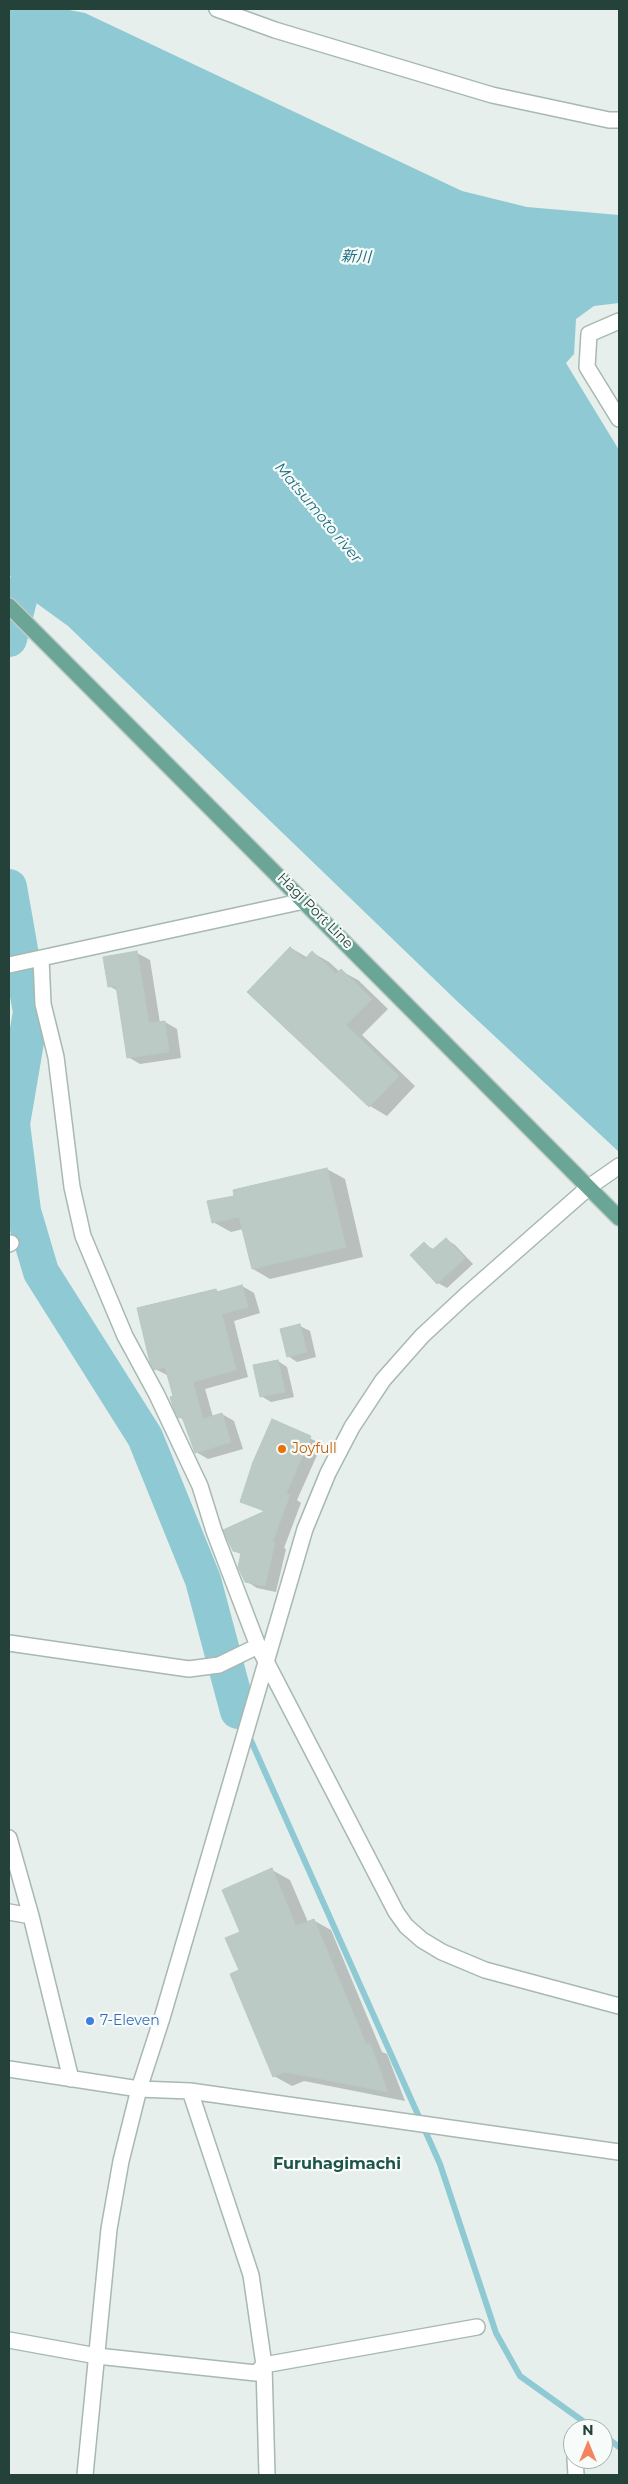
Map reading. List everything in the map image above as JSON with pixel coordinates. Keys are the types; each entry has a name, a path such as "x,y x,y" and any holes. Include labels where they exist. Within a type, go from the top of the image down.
{"main road":[{"name":"Hagi Port Line","path":"9,606 619,1218"}],"street":[{"path":"216,9 275,30 492,95 609,120 619,120"},
{"path":"619,321 590,334 587,367 619,418"},
{"path":"9,965 304,901"},
{"path":"37,959 43,1004 56,1057 72,1187 83,1236 125,1336 157,1395 200,1486 214,1531 258,1646 396,1912 406,1926 422,1940 442,1952 485,1970 619,2006"},
{"path":"85,2475 109,2229 121,2161 139,2089 162,2018 305,1530 328,1473 352,1427 383,1380 422,1336 589,1188 619,1166"},
{"path":"9,1643 189,1669 219,1665 258,1646"},
{"path":"9,1838 31,1916 71,2079"},
{"path":"9,1912 31,1916"},
{"path":"9,2069 139,2089 190,2091 619,2152"},
{"path":"190,2091 250,2275 264,2365 266,2475"},
{"path":"9,2340 97,2356 256,2373 264,2365 477,2327"}],"water":[{"path":"9,9 64,9 85,13 462,191 527,207 619,215 619,303 594,306 576,319 574,354 566,363 619,450 619,1152 459,1003 68,626 21,592 9,574"}],"building":[{"path":"290,947 304,960 312,951 336,974 341,969 372,999 346,1025 399,1076 369,1107 247,992"},
{"path":"137,951 149,1023 165,1021 169,1052 127,1058 116,986 108,987 103,957"},
{"path":"327,1168 346,1247 252,1269 239,1217 212,1223 207,1201 234,1196 233,1190"},
{"path":"446,1238 465,1258 437,1284 410,1255 424,1242 432,1250"},
{"path":"242,1285 248,1307 222,1314 236,1370 193,1382 203,1419 222,1413 231,1442 195,1453 182,1417 178,1418 173,1407 170,1397 173,1396 165,1367 154,1370 150,1363 137,1308 216,1289 217,1292"},
{"path":"300,1324 307,1352 287,1357 280,1329"},
{"path":"278,1360 285,1392 260,1397 253,1365"},
{"path":"272,1419 311,1436 286,1494 290,1495 273,1541 275,1542 265,1586 245,1582 238,1567 241,1553 233,1551 223,1530 265,1511 240,1502 253,1462"},
{"path":"272,1868 296,1926 314,1919 366,2044 370,2043 388,2092 285,2072 273,2077 230,1974 239,1970 225,1938 240,1932 222,1890"}],"waterway":[{"path":"9,639 21,592"},
{"path":"9,887 31,1012 12,1124 23,1211 41,1272 145,1437 203,1580 238,1711"},
{"path":"238,1711 244,1725"},
{"path":"248,1734 440,2164 496,2333 520,2376 580,2419"},
{"path":"613,2442 619,2447"}],"place":[{"name":"Joyfull","path":"282,1449"},
{"name":"7-Eleven","path":"90,2021"}],"district":[{"name":"Furuhagimachi","path":"337,2164"}],"water label":[{"name":"新川","path":"356,257"},
{"name":"Matsumoto river","path":"318,513"}]}
